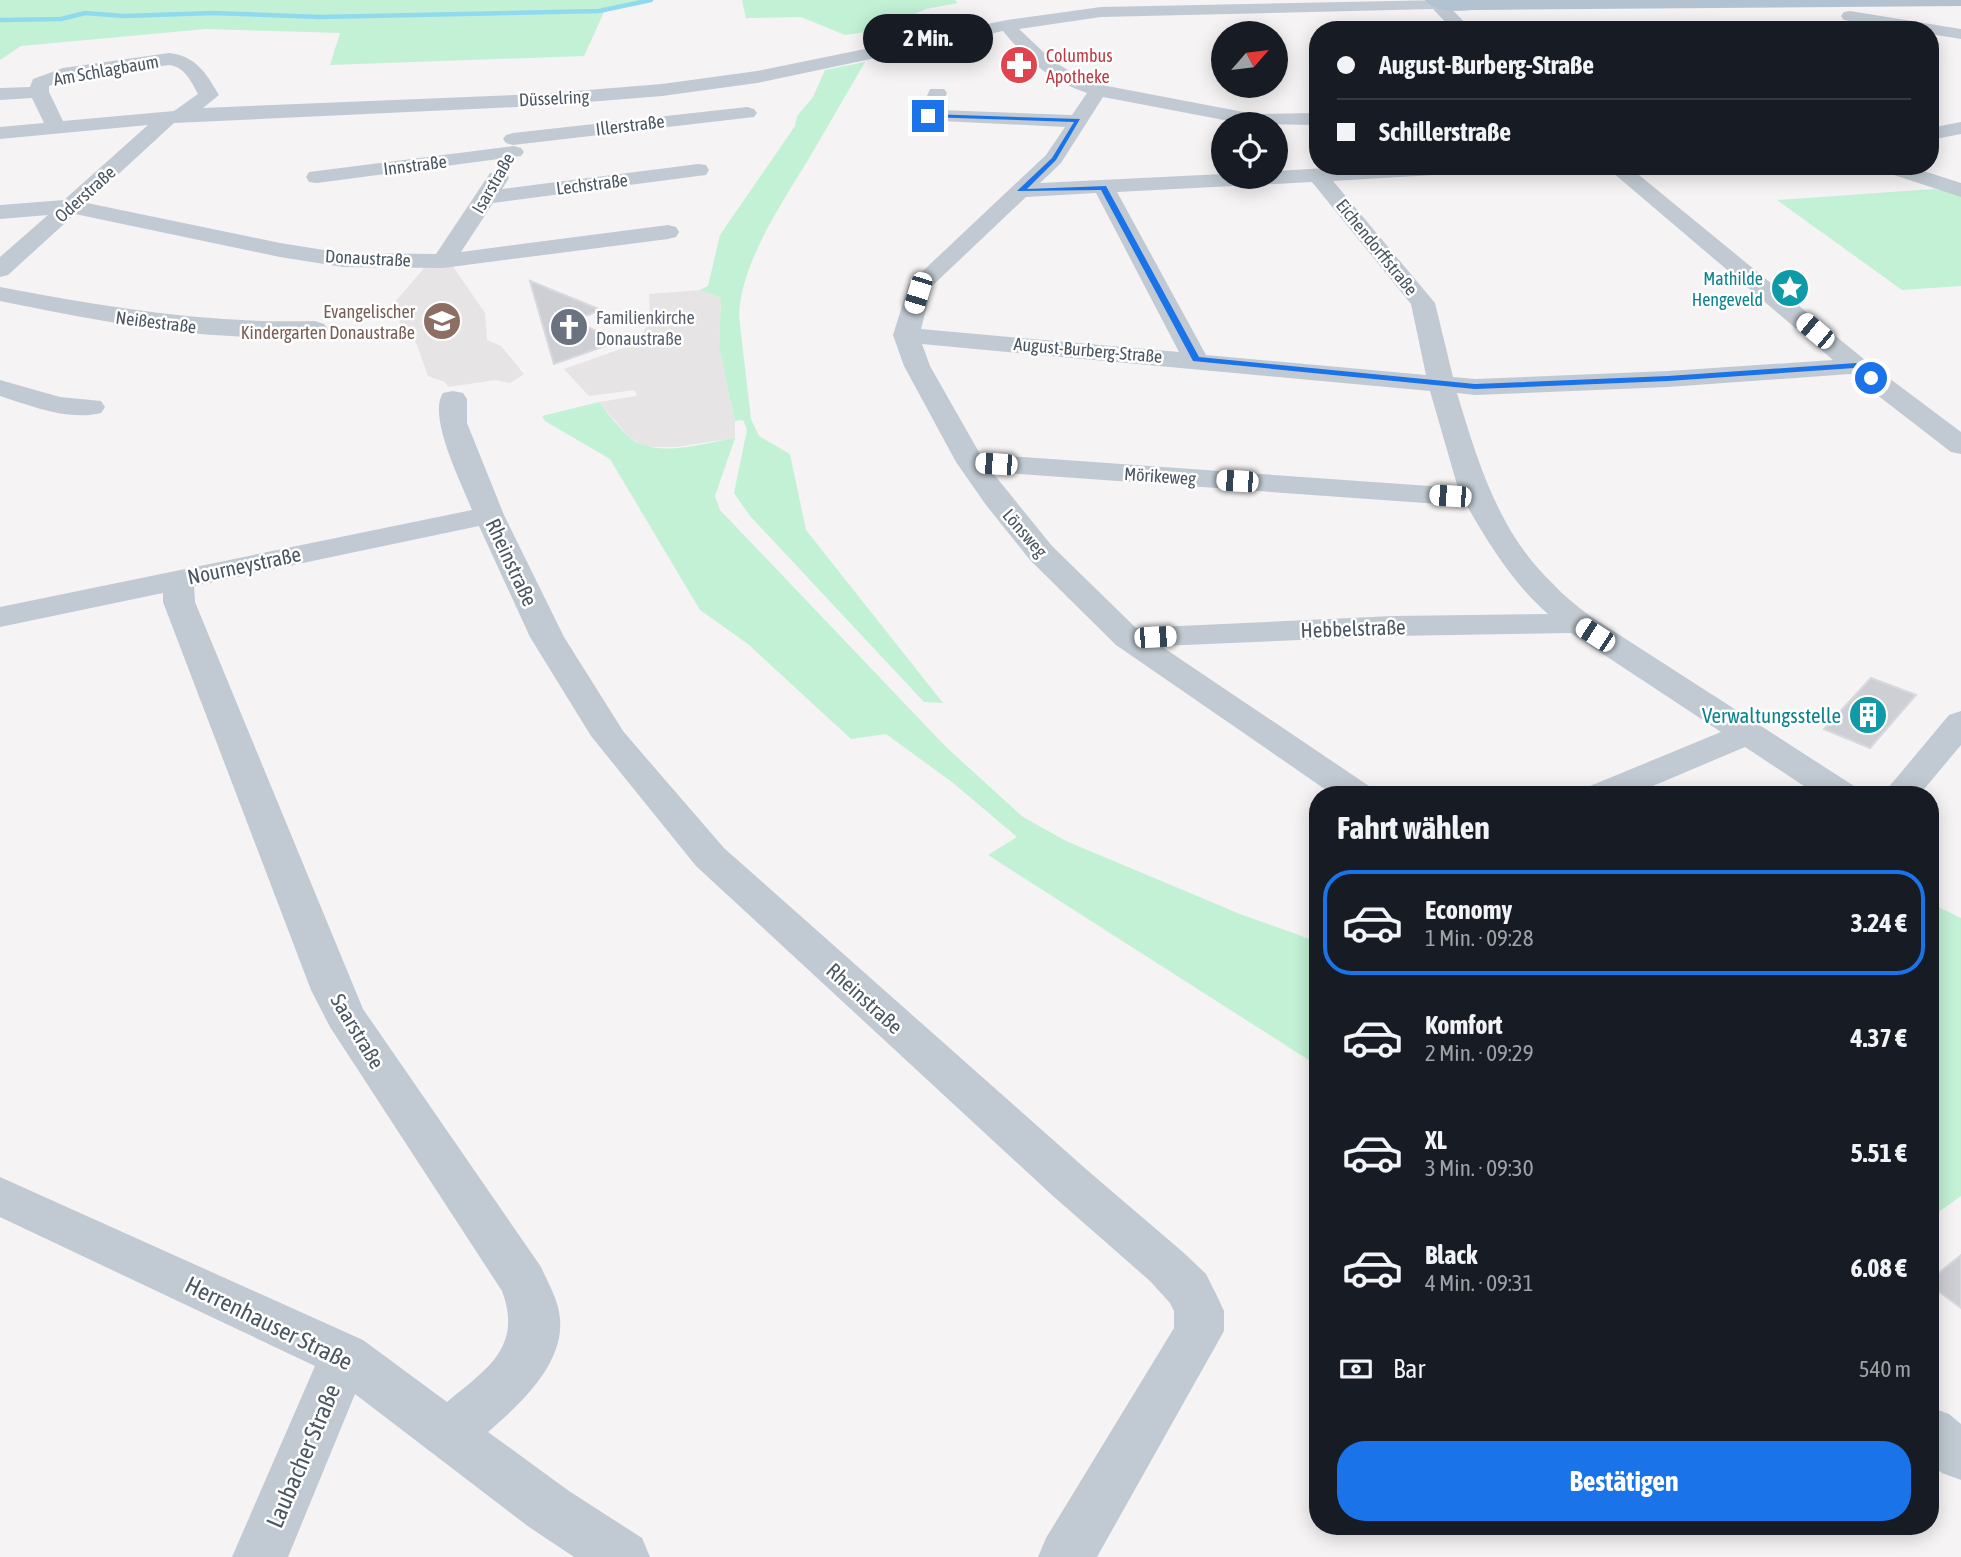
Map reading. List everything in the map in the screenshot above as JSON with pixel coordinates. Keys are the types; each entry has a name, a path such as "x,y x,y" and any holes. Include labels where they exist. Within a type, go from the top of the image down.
{"main road":[{"path":"1436,2 1961,1"}],"street":[{"name":"Düsselring","path":"0,133 174,116 492,102 662,90 828,63 1105,6 1436,2"},
{"path":"1436,2 1454,21"},
{"path":"1850,16 1881,21"},
{"path":"1007,25 1031,55 1080,85 1254,120 1309,119"},
{"path":"1939,30 1961,34"},
{"name":"Am Schlagbaum","path":"56,127 54,117 39,92 40,83 63,74 181,59 188,63 209,95 174,116"},
{"path":"906,335 921,284 1054,159 1098,90"},
{"path":"0,94 39,92"},
{"path":"937,93 928,116 1078,121"},
{"name":"Isarstraße","path":"443,261 487,197 513,146 492,102"},
{"name":"Illerstraße","path":"513,146 747,113"},
{"name":"Oderstraße","path":"0,270 174,116"},
{"path":"1939,134 1961,128"},
{"path":"1939,137 1961,141"},
{"name":"Innstraße","path":"317,177 513,146"},
{"name":"Lechstraße","path":"487,197 698,170"},
{"path":"1021,191 1349,175"},
{"path":"1626,175 1856,366 1961,446"},
{"path":"1914,175 1961,190"},
{"name":"Eichendorffstraße","path":"1319,177 1423,303 1441,383 1477,498 1509,552 1532,580 1578,624 1746,734"},
{"path":"1104,188 1196,360"},
{"name":"Donaustraße","path":"0,212 71,206 280,250 343,260 443,261 668,232"},
{"name":"Neißestraße","path":"0,293 147,323 239,330 315,329"},
{"name":"August-Burberg-Straße","path":"906,335 1475,387 1856,366"},
{"name":"Lönsweg","path":"906,335 916,366 970,462 996,499 1041,553 1128,638 1344,786"},
{"path":"0,388 58,405 91,407"},
{"name":"Rheinstraße","path":"453,399 453,423 489,515 547,637 610,736 710,857 1050,1165 1167,1267 1188,1289 1199,1311 1199,1331 1066,1557"},
{"name":"Mörikeweg","path":"970,462 1477,498"},
{"name":"Nourneystraße","path":"0,617 489,515"},
{"name":"Saarstraße","path":"177,580 179,602 332,990 345,1016 523,1282 532,1303 535,1321 527,1355 510,1377 449,1433"},
{"name":"Hebbelstraße","path":"1128,638 1393,626 1578,624"},
{"path":"1907,786 1961,722"},
{"path":"1622,786 1746,734 1828,786"},
{"name":"Herrenhauser Straße","path":"0,1196 345,1356 549,1509 622,1557"},
{"name":"Laubacher Straße","path":"260,1557 345,1356"},
{"path":"1939,1438 1961,1456"}],"shaded area":[{"name":"Evangelischer Kindergarten Donaustraße","path":"452,265 485,313 487,340 501,346 524,374 510,383 496,380 448,387 445,382 428,376 414,337 404,335 393,304 426,266"},
{"path":"700,290 721,298 719,348 735,421 735,438 676,447 645,447 628,436 599,402 637,396 635,390 589,396 564,369 635,344 650,321 649,294"}],"green space":[{"path":"0,0 651,0 604,12 584,56 330,65 340,33 206,29 21,46 0,60"},
{"path":"742,0 955,0 958,3 926,9 879,30 845,35 801,17 746,18"},
{"path":"865,62 776,212 747,274 739,316 751,419 759,436 790,454 806,530 943,703 924,702 750,516 734,493 747,430 743,420 735,421 719,348 721,298 700,290 708,286 720,235 795,126 797,116 813,97 825,70"},
{"path":"1934,189 1961,194 1961,286 1902,290 1777,200"},
{"path":"599,402 628,436 651,447 679,448 735,438 715,496 720,510 947,748 1023,817 1066,841 1240,914 1309,939 1309,1060 988,855 1017,837 952,782 886,734 851,739 748,644 700,610 610,459 545,421 542,416"},
{"path":"1939,907 1961,918 1961,1196 1939,1212"}],"building":[{"name":"Familienkirche Donaustraße","path":"530,281 601,310 575,320 616,342 554,364"},
{"name":"Verwaltungsstelle","path":"1871,678 1916,695 1870,748 1824,729"},
{"path":"1961,1255 1961,1308 1939,1292 1939,1273"}],"waterway":[{"path":"0,20 61,19 85,13 124,16 213,13 320,17 599,11 651,0"}],"place":[{"name":"Columbus Apotheke","path":"1019,65"},
{"name":"Mathilde Hengeveld","path":"1790,288"},
{"name":"Evangelischer Kindergarten Donaustraße","path":"442,321"},
{"name":"Familienkirche Donaustraße","path":"569,327"},
{"name":"Verwaltungsstelle","path":"1868,715"}],"route":[{"path":"928,116 1078,121 1054,159 1021,191 1104,188 1196,360 1475,387 1668,379 1856,366 1871,378"}]}
